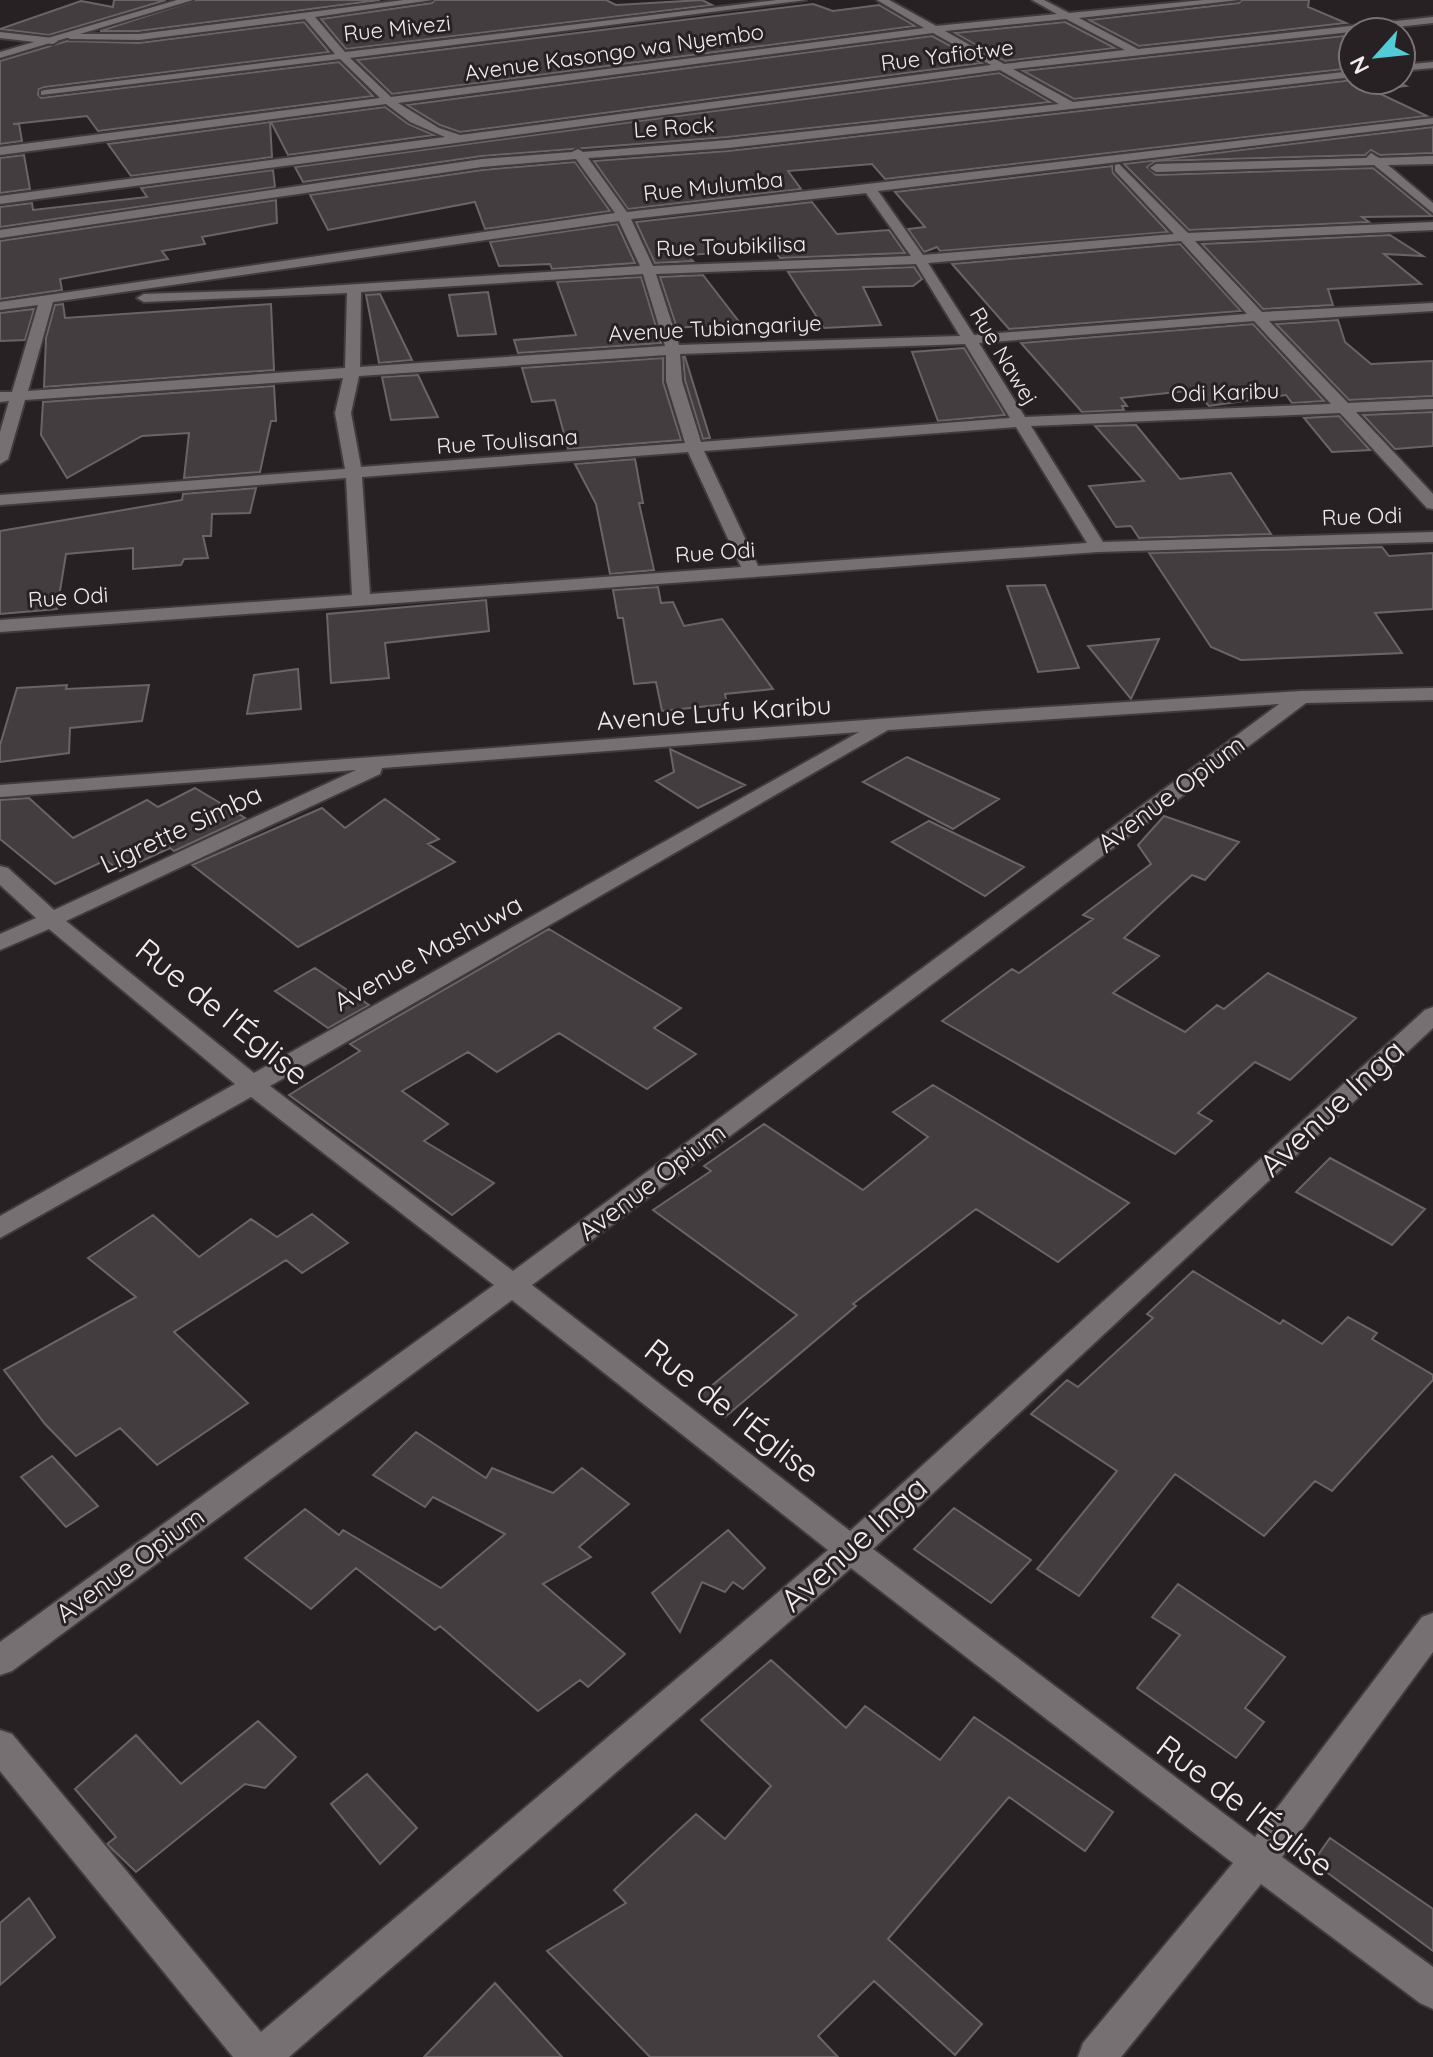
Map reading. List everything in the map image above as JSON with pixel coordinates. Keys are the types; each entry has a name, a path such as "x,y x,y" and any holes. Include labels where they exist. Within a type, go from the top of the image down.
{"street":[{"path":"171,0 186,1"},
{"path":"70,36 139,37 427,0"},
{"path":"712,0 729,9"},
{"name":"Rue Mivezi","path":"45,93 340,54 801,0"},
{"path":"882,0 1070,105"},
{"path":"1037,0 1136,52"},
{"name":"Avenue Kasongo wa Nyembo","path":"0,151 937,29 1234,0"},
{"path":"0,55 186,1"},
{"path":"308,16 340,54 393,102 442,134 467,138"},
{"name":"Rue Yafiotwe","path":"0,200 647,117 1002,67 1433,20"},
{"path":"0,35 53,41"},
{"name":"Le Rock","path":"0,234 468,165 578,153 728,144 1337,76"},
{"name":"Rue Mulumba","path":"0,306 554,224 1433,121"},
{"path":"1337,132 1433,209"},
{"path":"578,153 623,216 648,270 673,350 674,381 695,449 753,574"},
{"path":"1043,169 1433,160"},
{"path":"1119,168 1187,237 1257,317 1348,409 1433,504"},
{"name":"Rue Nawej","path":"870,189 920,260 1098,547"},
{"name":"Rue Toubikilisa","path":"30,302 354,288 648,270 920,260 1187,237 1433,226"},
{"path":"354,288 352,372 343,413 354,474 361,599"},
{"path":"0,459 46,301"},
{"name":"Avenue Tubiangariye","path":"0,397 673,350 967,340 1257,317 1433,307"},
{"name":"Odi Karibu","path":"1018,422 1433,404"},
{"name":"Rue Toulisana","path":"0,500 1018,422"},
{"name":"Rue Odi","path":"0,626 1098,547 1433,537"},
{"name":"Avenue Lufu Karibu","path":"0,791 884,727 985,717 1301,697 1433,694"},
{"name":"Avenue Opium","path":"0,1661 513,1285 1301,697"},
{"name":"Avenue Mashuwa","path":"0,1228 884,727"},
{"name":"Ligrette Simba","path":"0,943 386,764"},
{"name":"Rue de l'Église","path":"0,873 51,920 252,1084 850,1550 1257,1862 1433,1990"},
{"name":"Avenue Inga","path":"258,2057 850,1550 1433,1015"},
{"path":"1097,2057 1257,1862 1433,1627"},
{"path":"0,1745 258,2057"}],"building":[{"path":"114,0 166,0 49,35 0,29 81,1 113,7"},
{"path":"196,0 380,0 139,31 100,31"},
{"path":"435,0 606,0 616,5 702,0 712,5 346,49 321,19 432,3"},
{"path":"1242,0 1309,0 1308,7 1337,19 1337,24 1139,46 1089,20 1239,3"},
{"path":"813,4 833,11 879,5 915,26 392,94 357,60"},
{"path":"304,22 329,52 45,87 39,89 38,95 41,98 339,62 373,96 98,131 87,116 13,124 19,124 22,141 0,144 0,61 67,41 139,43"},
{"path":"1065,22 1115,48 1005,61 955,33"},
{"path":"932,36 982,63 460,132 440,125 407,105"},
{"path":"1337,37 1337,70 1074,99 1023,71"},
{"path":"999,73 1050,102 728,137 482,156 303,182 295,167"},
{"path":"1337,82 1337,96 1385,96 1427,116 885,179 872,164 788,171 801,189 628,209 594,161 728,151"},
{"path":"385,107 408,124 434,135 288,155 271,122"},
{"path":"270,122 272,157 131,176 108,144"},
{"path":"1433,127 1433,153 1380,155 1371,150 1365,155 1156,161 1147,167 1156,175 1373,168 1432,216 1362,217 1369,222 1189,230 1124,164"},
{"path":"24,155 30,189 0,193 0,158"},
{"path":"575,162 610,211 485,229 475,202 328,230 310,195 482,170"},
{"path":"1112,166 1113,173 1168,232 940,251 937,247 924,252 908,229 925,227 895,192"},
{"path":"273,170 275,187 0,227 0,207 32,203 33,210 147,197 141,188"},
{"path":"276,200 277,223 202,237 205,244 162,251 168,259 60,279 62,290 0,299 0,241"},
{"path":"812,202 837,234 889,230 905,253 780,258 774,249 687,255 693,261 655,263 636,222"},
{"path":"617,224 635,263 552,269 550,264 499,266 490,242"},
{"path":"1390,235 1423,256 1384,254 1421,284 1328,289 1333,305 1263,309 1202,244"},
{"path":"1180,244 1241,311 1009,329 952,264"},
{"path":"914,267 922,279 913,286 863,287 881,325 824,328 788,272"},
{"path":"703,275 740,323 677,328 660,277"},
{"path":"641,277 661,343 518,353 514,340 576,335 557,282"},
{"path":"488,292 496,334 458,336 449,295"},
{"path":"380,294 412,360 379,363 366,295"},
{"path":"63,304 65,318 271,304 274,370 44,387 46,338 55,305"},
{"path":"34,309 25,340 0,341 0,313"},
{"path":"1338,320 1345,342 1371,364 1433,361 1433,396 1349,400 1276,324"},
{"path":"1253,324 1324,401 1292,403 1286,395 1209,406 1195,390 1121,398 1127,406 1122,406 1124,410 1082,412 1021,343"},
{"path":"964,348 1005,415 938,421 912,352"},
{"path":"683,357 710,438 703,439 685,380"},
{"path":"663,358 663,382 681,440 568,449 555,400 532,402 522,368"},
{"path":"418,375 438,417 391,420 382,377"},
{"path":"274,386 276,421 271,421 260,472 184,478 189,433 142,436 67,478 41,435 43,402"},
{"path":"1433,412 1433,446 1395,449 1363,415"},
{"path":"1339,416 1370,450 1332,452 1304,418"},
{"path":"1136,425 1180,479 1231,473 1271,534 1139,538 1131,526 1116,527 1089,486 1144,481 1095,426"},
{"path":"635,459 643,503 639,503 654,570 610,574 596,504 575,464"},
{"path":"256,488 250,513 212,514 211,536 203,536 208,558 184,559 181,565 133,569 133,548 66,554 57,609 0,614 0,531 182,500 183,494"},
{"path":"1382,547 1389,556 1433,553 1433,609 1375,613 1402,653 1241,660 1211,647 1149,553"},
{"path":"1045,585 1079,668 1038,672 1007,586"},
{"path":"658,587 661,603 673,602 684,626 722,619 773,689 725,694 727,704 662,711 656,682 634,684 623,618 618,618 613,590"},
{"path":"486,600 489,631 385,643 389,678 331,683 327,614"},
{"path":"1159,639 1131,699 1088,646"},
{"path":"298,669 301,709 247,714 254,675"},
{"path":"67,685 66,689 149,685 142,721 70,728 69,753 0,762 0,745 17,688"},
{"path":"670,749 745,785 698,808 656,781 674,772"},
{"path":"907,757 999,799 953,829 863,782"},
{"path":"195,788 245,818 174,851 170,848 120,871 106,860 55,884 0,839 0,800 29,798 73,838 147,800 158,807"},
{"path":"385,799 439,839 428,844 455,862 298,947 192,865 322,808 345,828"},
{"path":"1164,816 1239,842 1205,880 1192,875 1124,938 1159,956 1113,993 1185,1032 1217,1005 1224,1009 1268,973 1356,1018 1290,1080 1255,1062 1198,1113 1212,1121 1175,1154 942,1021 1012,969 1019,973 1093,919 1083,915 1151,864 1138,845"},
{"path":"929,821 1024,867 985,896 892,842"},
{"path":"549,929 681,1008 654,1028 696,1054 647,1089 559,1033 497,1072 468,1052 402,1091 448,1124 424,1141 494,1183 452,1215 289,1095 360,1051 350,1044"},
{"path":"315,968 369,1005 328,1028 275,991"},
{"path":"933,1085 1129,1203 1058,1262 976,1209 853,1304 856,1306 725,1417 698,1397 797,1315 653,1210 711,1171 704,1166 764,1124 863,1190 928,1137 893,1112"},
{"path":"1330,1158 1425,1209 1392,1245 1296,1192"},
{"path":"312,1214 348,1243 302,1273 286,1260 174,1332 248,1403 157,1465 120,1428 76,1456 45,1424 4,1370 136,1297 88,1258 153,1215 199,1257 251,1219 277,1237"},
{"path":"1193,1271 1280,1324 1283,1320 1322,1344 1348,1317 1377,1333 1372,1339 1433,1375 1433,1380 1332,1491 1315,1481 1264,1536 1175,1474 1079,1596 1037,1569 1117,1471 1031,1414 1067,1380 1078,1387 1153,1318 1147,1314"},
{"path":"416,1432 486,1478 492,1468 553,1493 582,1468 629,1504 579,1547 591,1557 543,1584 625,1654 588,1687 580,1680 538,1711 440,1626 435,1630 356,1568 311,1609 245,1558 305,1509 339,1535 343,1530 441,1588 505,1534 433,1497 425,1507 373,1475"},
{"path":"52,1456 98,1506 66,1527 21,1477"},
{"path":"954,1508 1031,1560 991,1603 914,1549"},
{"path":"728,1530 765,1568 743,1589 733,1582 725,1592 702,1582 680,1632 652,1593"},
{"path":"1178,1584 1285,1657 1245,1708 1264,1722 1236,1758 1137,1688 1180,1635 1152,1617"},
{"path":"771,1660 846,1728 865,1706 940,1760 974,1717 1113,1812 1085,1851 1009,1797 888,1939 982,2024 955,2055 874,1981 818,2036 838,2057 650,2057 547,1951 626,1903 614,1890 696,1814 725,1839 771,1786 701,1720"},
{"path":"258,1721 296,1757 265,1788 245,1784 136,1872 107,1844 116,1837 75,1789 136,1735 181,1784"},
{"path":"367,1774 417,1828 380,1864 331,1804"},
{"path":"1330,1838 1433,1909 1433,1951 1313,1862"},
{"path":"29,1898 55,1937 0,1985 0,1923"},
{"path":"495,1983 562,2057 424,2057"}]}
